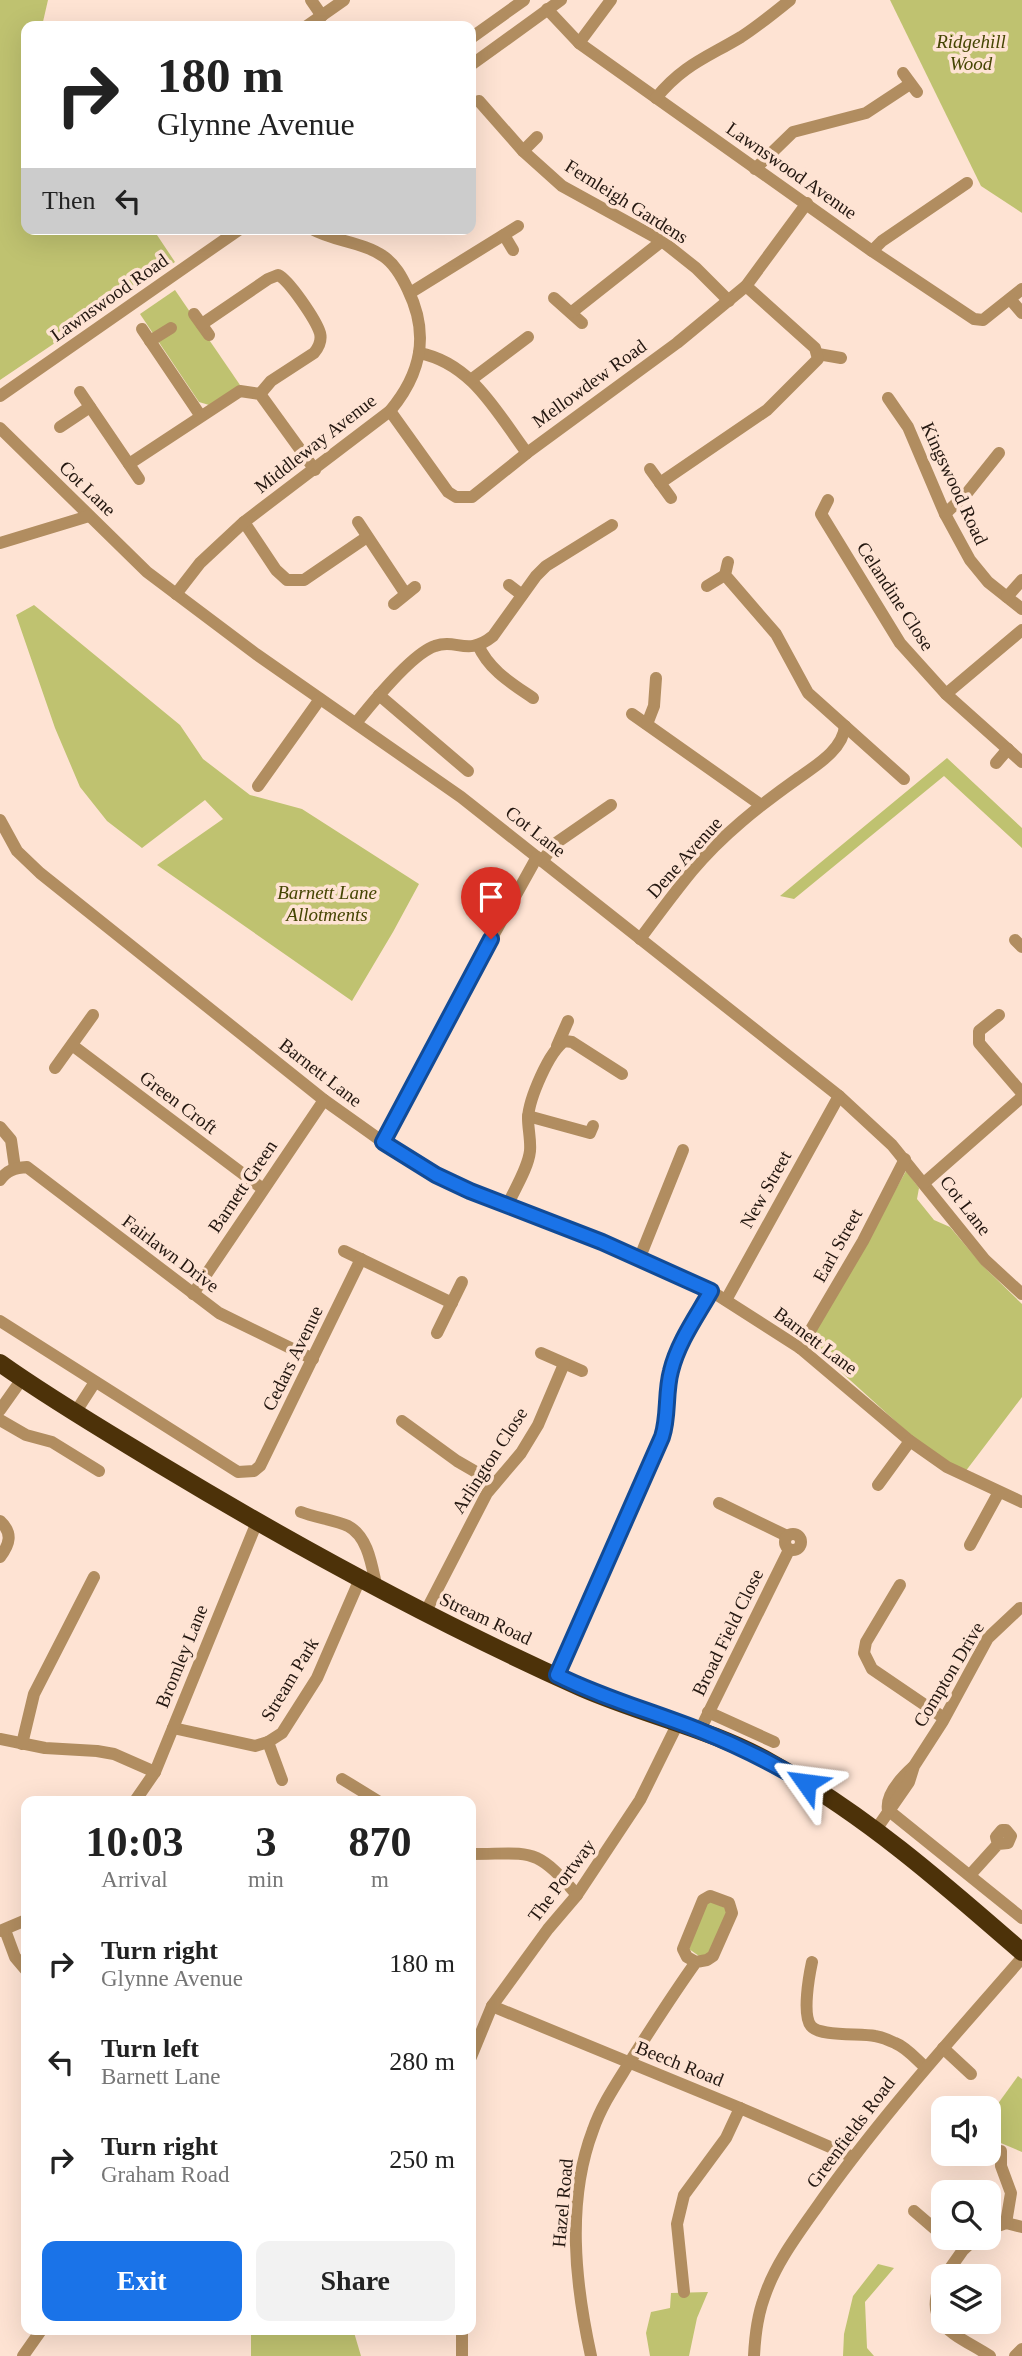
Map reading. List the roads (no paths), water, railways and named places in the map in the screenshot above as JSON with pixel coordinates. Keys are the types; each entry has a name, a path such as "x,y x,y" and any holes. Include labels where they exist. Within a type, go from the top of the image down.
{"highway":[{"name":"Stream Road","path":"0,1363 75,1413 257,1522 377,1589 583,1688 699,1730 769,1761 824,1794 875,1832 937,1879 1022,1952"}],"street":[{"path":"311,0 322,16"},
{"path":"314,21 344,0"},
{"path":"476,34 524,0"},
{"path":"476,61 561,0"},
{"path":"579,43 611,0"},
{"path":"656,98 669,82 695,61 741,36 790,0"},
{"name":"Lawnswood Avenue","path":"547,9 579,43 872,251 974,319 983,320 1022,289"},
{"path":"755,169 793,132 866,113 910,83"},
{"name":"Fernleigh Gardens","path":"479,101 523,151 562,186 662,241 696,268 729,301"},
{"path":"523,151 537,137"},
{"path":"872,251 882,241 968,184"},
{"name":"Mellowdew Road","path":"390,411 448,492 456,497 472,497 729,301 746,286 807,203"},
{"path":"410,293 519,226"},
{"name":"Lawnswood Road","path":"0,396 231,235"},
{"name":"Middleway Avenue","path":"176,594 200,563 244,523 390,411 406,389 417,365 421,326 410,293 394,265 383,256 328,235"},
{"path":"504,235 513,250"},
{"path":"572,313 662,241"},
{"path":"202,324 268,279 282,276 288,283 320,332 319,347 271,382 260,394"},
{"path":"660,483 767,410 818,359 815,348 746,286"},
{"path":"554,298 582,323"},
{"path":"1010,299 1022,313"},
{"path":"150,341 171,328"},
{"path":"142,329 200,415"},
{"path":"509,334 516,345"},
{"path":"472,379 528,337"},
{"path":"419,353 436,356 472,379 527,453"},
{"path":"818,354 841,358"},
{"path":"129,464 240,391 260,394 315,470"},
{"path":"80,392 139,479"},
{"name":"Kingswood Road","path":"888,398 908,427 945,514 970,560 988,582 1022,609"},
{"path":"60,426 90,407"},
{"name":"Cot Lane","path":"0,428 147,572 320,699 461,797 839,1096 905,1159 985,1260 1022,1294"},
{"path":"945,514 967,493 999,451"},
{"path":"650,469 671,498"},
{"name":"Celandine Close","path":"828,500 815,514 890,628 946,694 1022,762"},
{"path":"0,542 89,516"},
{"path":"358,522 410,590 394,604"},
{"path":"244,523 276,570 288,580 304,580 367,537"},
{"path":"356,723 379,695 425,650 443,644 465,648 478,645 493,636 546,566 612,525"},
{"path":"708,586 725,575 728,562"},
{"path":"725,575 776,634 808,693 904,779"},
{"path":"1007,597 1022,580"},
{"path":"509,585 522,595"},
{"path":"946,694 1022,630"},
{"path":"478,645 497,673 533,698"},
{"path":"647,724 654,706 656,678"},
{"path":"379,695 468,771"},
{"path":"258,786 320,699"},
{"path":"632,714 761,805"},
{"name":"Dene Avenue","path":"640,939 693,871 761,805 819,763 844,738 845,726"},
{"path":"996,763 1008,749"},
{"path":"383,1142 468,981 540,859 556,843 601,818 611,805"},
{"name":"Barnett Lane","path":"0,820 18,851 40,873 324,1100 383,1142 436,1175 507,1206 640,1257 711,1291 800,1348 909,1441 947,1467 1022,1502"},
{"path":"55,1068 93,1015"},
{"path":"924,1183 1022,1095 979,1042 979,1031 999,1015"},
{"path":"507,1206 530,1152 528,1116 538,1085 568,1021"},
{"path":"557,1047 565,1041 572,1042 622,1074"},
{"name":"Green Croft","path":"72,1045 263,1189"},
{"name":"New Street","path":"726,1300 839,1096"},
{"name":"Barnett Green","path":"193,1294 324,1100"},
{"path":"528,1116 590,1133 593,1126"},
{"path":"0,1128 11,1140 15,1168 4,1173 0,1180"},
{"path":"11,1140 21,1128"},
{"path":"640,1257 680,1148 696,1154"},
{"name":"Earl Street","path":"800,1348 863,1241 905,1159"},
{"name":"Fairlawn Drive","path":"15,1168 27,1167 193,1294 230,1319 313,1359"},
{"path":"344,1251 452,1303"},
{"name":"Cedars Avenue","path":"95,1382 136,1405 176,1434 239,1472 254,1471 261,1466 360,1259"},
{"path":"438,1333 462,1282"},
{"path":"557,1675 662,1437 670,1374 676,1353 711,1291"},
{"path":"0,1321 95,1382 75,1413"},
{"path":"541,1353 582,1371"},
{"name":"Arlington Close","path":"425,1613 487,1493 521,1453 538,1425 564,1364"},
{"path":"0,1410 22,1379"},
{"path":"0,1420 26,1435 52,1442 99,1471"},
{"path":"401,1421 457,1461 495,1483"},
{"path":"878,1485 909,1441"},
{"path":"970,1545 999,1492"},
{"name":"Broad Field Close","path":"699,1730 789,1550 798,1549 801,1541 795,1534 787,1536 719,1503"},
{"path":"301,1512 347,1525 355,1531 368,1551 377,1589"},
{"path":"0,1521 9,1532 9,1546 0,1557"},
{"name":"Bromley Lane","path":"138,1796 155,1772 257,1522"},
{"path":"22,1744 34,1694 94,1577"},
{"name":"Stream Park","path":"173,1728 255,1746 282,1733 317,1678 360,1579"},
{"path":"900,1585 897,1601 866,1642 864,1653 872,1670 944,1718"},
{"name":"Compton Drive","path":"875,1832 909,1782 914,1766 988,1638 1020,1608"},
{"path":"708,1712 774,1742"},
{"name":"The Portway","path":"476,2032 548,1929 577,1895 640,1800 678,1723"},
{"path":"0,1738 45,1748 106,1753 155,1772"},
{"path":"268,1742 282,1780"},
{"path":"342,1779 362,1796"},
{"path":"888,1810 1022,1918"},
{"path":"970,1875 998,1843"},
{"path":"476,1854 524,1852 554,1868 577,1895"},
{"name":"Hazel Road","path":"591,2356 578,2283 576,2252 582,2166 593,2129 611,2089 668,2001 696,1962 713,1956 732,1913 729,1903 710,1896 703,1900 683,1949 687,1957 696,1962"},
{"path":"21,1922 3,1930 21,1964"},
{"name":"Greenfields Road","path":"754,2356 756,2327 764,2297 774,2273 795,2238 853,2157 925,2067 1022,1958"},
{"path":"811,1962 807,2015 812,2028 821,2032 874,2036 899,2044 925,2067"},
{"name":"Beech Road","path":"492,2006 853,2157"},
{"path":"943,2048 971,2074"},
{"path":"680,2286 677,2224 684,2195 726,2138 740,2108"},
{"path":"1001,2166 1011,2193 1006,2223"},
{"path":"917,2220 931,2228"},
{"path":"1001,2225 1006,2223 1022,2227"},
{"path":"953,2264 962,2250"},
{"path":"952,2334 990,2356"},
{"path":"23,2356 38,2335"},
{"path":"462,2335 463,2356"},
{"path":"1015,2356 1022,2349"}],"park label":[{"name":"Ridgehill Wood","path":"971,52"},
{"name":"Barnett Lane Allotments","path":"327,903"}]}
